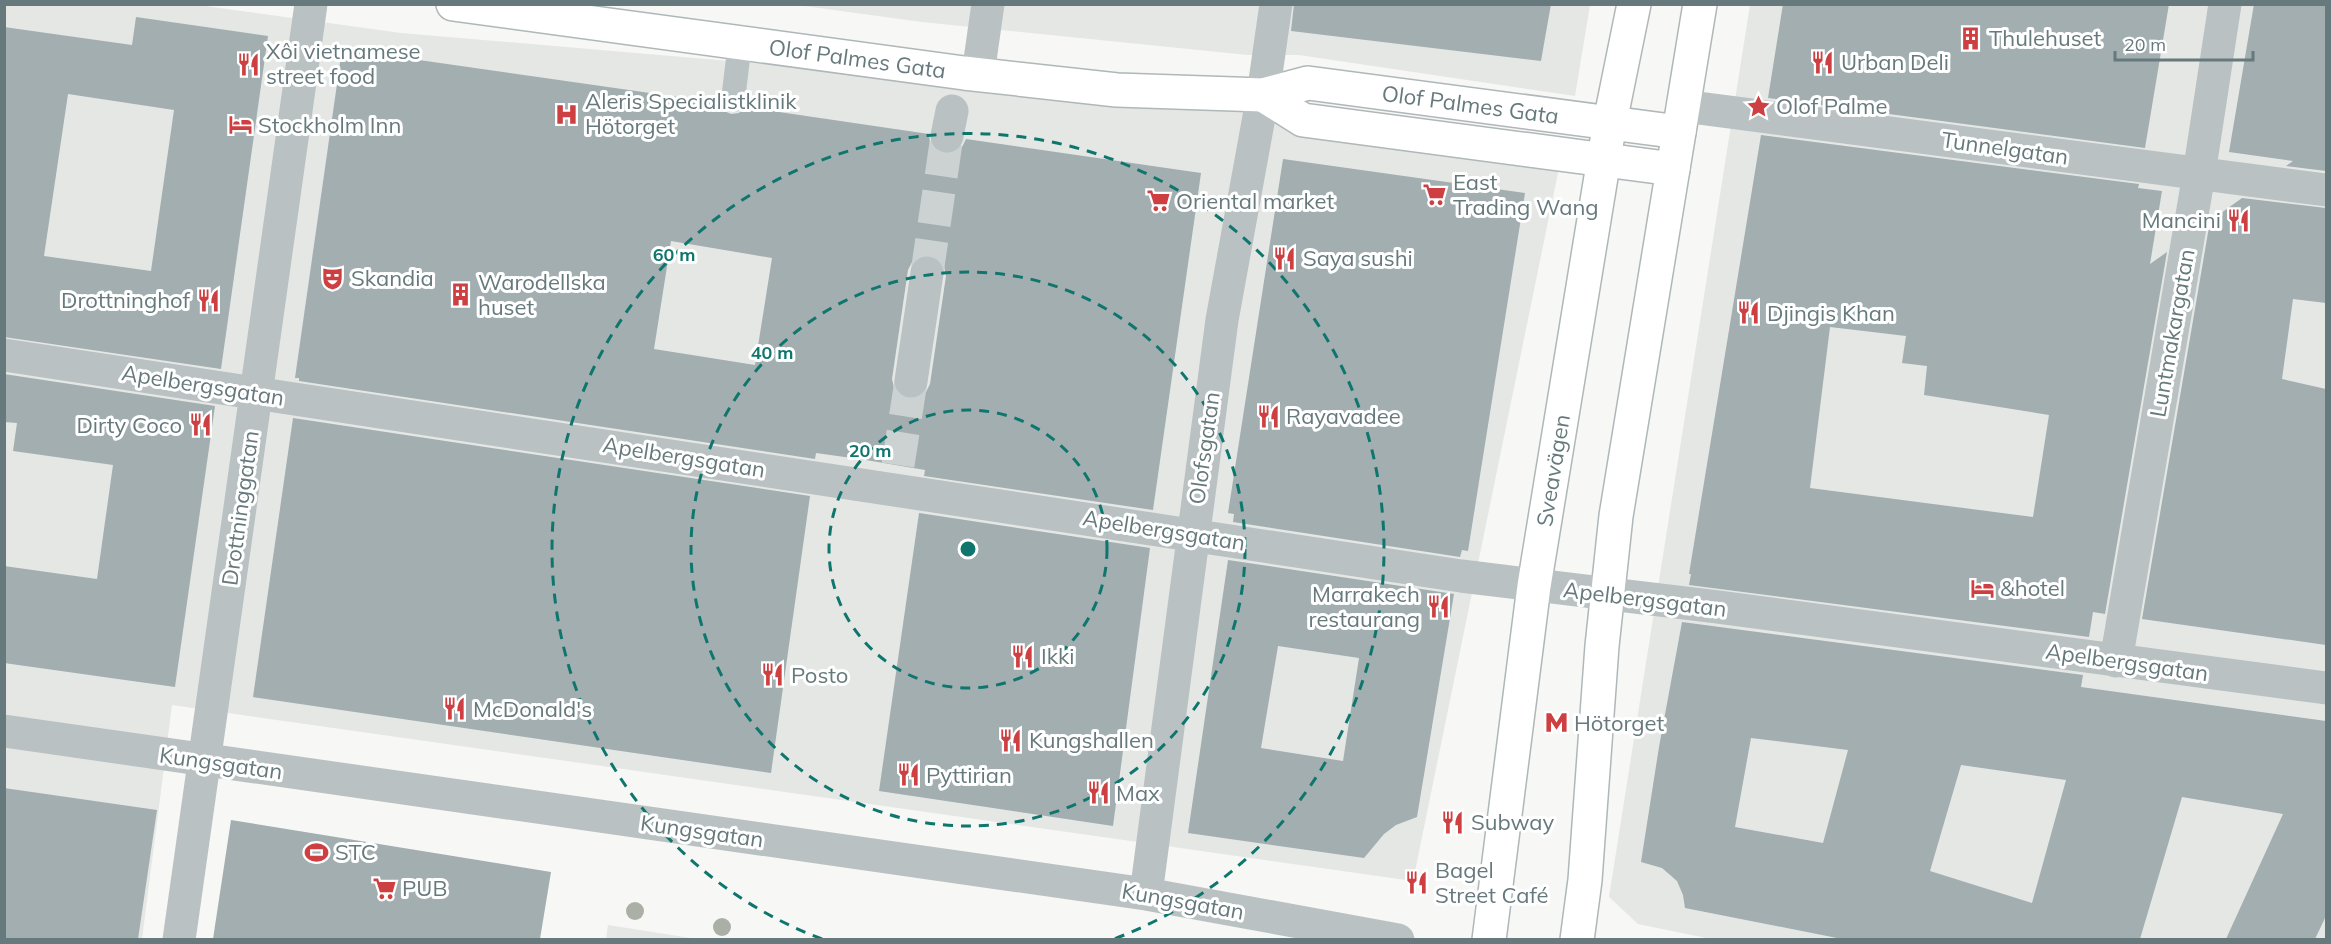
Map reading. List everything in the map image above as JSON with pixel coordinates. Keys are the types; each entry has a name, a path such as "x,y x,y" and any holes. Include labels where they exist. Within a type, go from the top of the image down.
{"main road":[{"name":"Olof Palmes Gata","path":"453,4 978,74 1117,90 1263,95 1308,83 1610,123 1681,119"},
{"name":"Sveavägen","path":"1489,939 1534,586 1610,123 1634,4"},
{"path":"1577,939 1586,880 1607,595 1618,505 1700,4"},
{"name":"Olof Palmes Gata","path":"1263,95 1304,120 1673,169"}],"street":[{"name":"Drottninggatan","path":"179,939 311,4"},
{"path":"978,74 988,4"},
{"name":"Olofsgatan","path":"1146,894 1222,320 1263,95 1276,4"},
{"name":"Luntmakargatan","path":"2116,660 2199,174 2225,4"},
{"name":"Tunnelgatan","path":"1681,119 2199,174 2326,190"},
{"path":"911,381 927,273"},
{"name":"Apelbergsgatan","path":"4,355 1534,586 1718,607 2326,688"},
{"name":"Kungsgatan","path":"4,731 1146,894 1398,939"}],"lane":[{"path":"733,100 741,42"}],"shaded area":[{"path":"5,5 198,5 401,33 1117,94 1262,101 1561,158 1413,881 172,705 142,939 5,940"},
{"path":"797,5 1590,5 1575,96 1299,55 1248,55 922,22"},
{"path":"1750,5 2326,5 2326,939 1711,939 1638,924 1609,897"},
{"path":"608,925 697,939 606,939"}],"building":[{"path":"1294,4 1551,4 1541,61 1291,31"},
{"name":"Thulehuset","path":"1783,4 2169,4 2145,148 1768,98"},
{"path":"2254,4 2326,4 2326,171 2286,166 2293,161 2229,152"},
{"path":"136,17 268,36 221,369 4,337 4,27 132,45","holes":["68,94 174,110 151,271 44,256"]},
{"path":"342,49 720,103 724,111 731,114 739,113 745,107 929,134 934,150 944,154 952,154 961,149 966,139 1201,173 1153,510 924,476 925,470 866,460 816,453 815,459 299,381 299,378 295,378","holes":["671,241 772,258 755,365 654,349","930,255 939,259 944,266 946,276 930,384 926,392 918,398 908,399 899,395 892,379 908,270 912,262 920,256"]},
{"path":"1761,135 2139,184 2138,188 2162,191 2150,264 2167,252 2105,614 2093,612 2089,637 1689,585 1691,574 1689,574","holes":["1830,327 1906,336 1902,363 1927,366 1924,395 2049,415 2033,517 1810,488"]},
{"path":"1283,159 1525,193 1468,551 1462,550 1460,557 1233,522 1234,514 1228,513"},
{"path":"2242,198 2326,208 2326,303 2293,299 2282,379 2326,389 2326,645 2142,619 2210,221"},
{"path":"4,374 215,406 175,687 4,663 4,566 97,579 113,465 13,451 17,423 4,422"},
{"path":"293,418 810,496 771,773 253,697"},
{"path":"919,513 1150,548 1113,826 879,791"},
{"path":"1228,560 1454,594 1417,817 1396,825 1384,834 1364,858 1188,833","holes":["1278,646 1359,658 1343,761 1261,748"]},
{"path":"1682,622 2083,675 2081,687 2326,721 2326,916 2315,939 2226,939 2283,814 2182,797 2140,939 1842,939 1685,908 1677,881 1662,868 1641,862","holes":["1751,738 1848,750 1823,843 1735,827","1961,765 2066,780 2032,903 1930,871"]},
{"path":"4,788 157,810 138,939 4,939"},
{"name":"PUB","path":"231,820 551,872 540,939 213,939"}],"tunnel":[{"path":"927,273 947,136"},
{"path":"898,465 911,381"}],"place":[{"name":"Thulehuset","path":"1971,38"},
{"name":"Urban Deli","path":"1823,62"},
{"name":"Xôi vietnamese street food","path":"248,64"},
{"name":"Olof Palme","path":"1758,106"},
{"name":"Aleris Specialistklinik Hötorget","path":"567,114"},
{"name":"Stockholm Inn","path":"240,125"},
{"name":"East Trading Wang","path":"1435,195"},
{"name":"Oriental market","path":"1158,201"},
{"name":"Mancini","path":"2239,220"},
{"name":"Saya sushi","path":"1285,258"},
{"name":"Skandia","path":"333,278"},
{"name":"Warodellska huset","path":"460,295"},
{"name":"Drottninghof","path":"208,300"},
{"name":"Djingis Khan","path":"1749,313"},
{"name":"Rayavadee","path":"1268,416"},
{"name":"Dirty Coco","path":"200,425"},
{"name":"&hotel","path":"1982,588"},
{"name":"Marrakech restaurang","path":"1438,607"},
{"name":"Ikki","path":"1023,656"},
{"name":"Posto","path":"773,675"},
{"name":"McDonald's","path":"455,709"},
{"name":"Hötorget","path":"1556,723"},
{"name":"Kungshallen","path":"1011,740"},
{"name":"Pyttirian","path":"908,775"},
{"name":"Max","path":"1098,793"},
{"name":"Subway","path":"1453,822"},
{"name":"STC","path":"317,852"},
{"name":"Bagel Street Café","path":"1417,883"},
{"name":"PUB","path":"384,888"}]}
